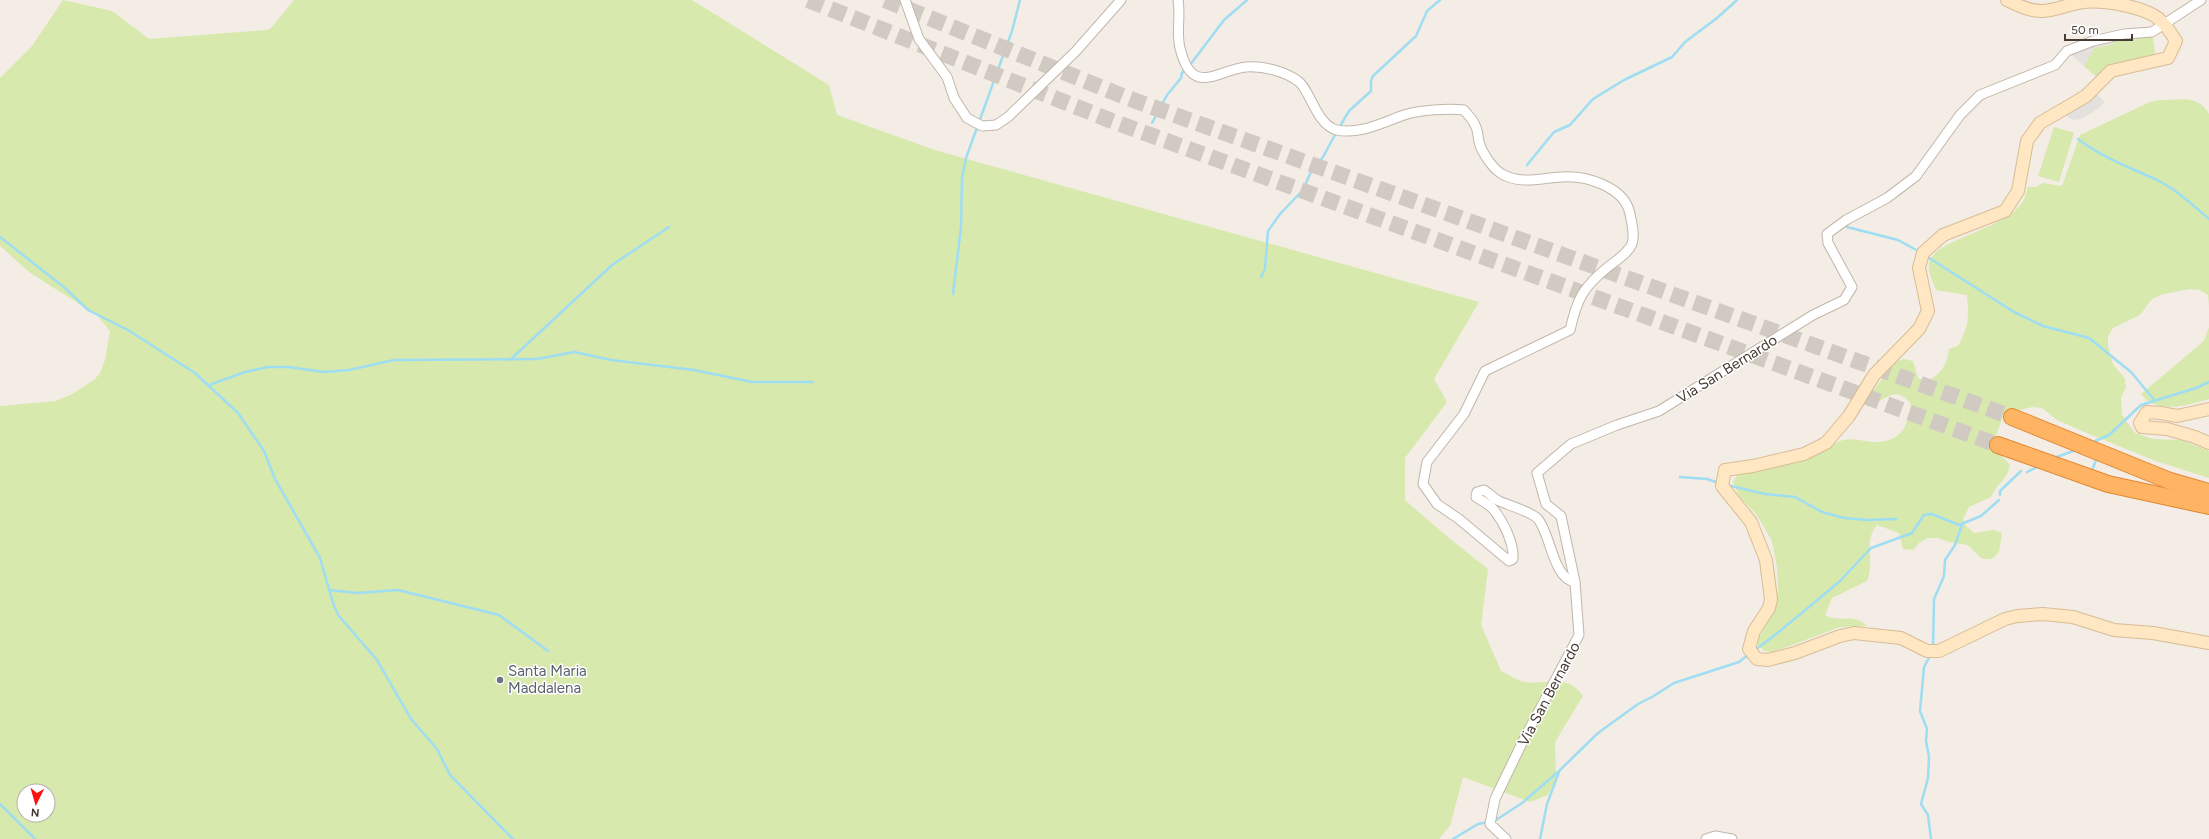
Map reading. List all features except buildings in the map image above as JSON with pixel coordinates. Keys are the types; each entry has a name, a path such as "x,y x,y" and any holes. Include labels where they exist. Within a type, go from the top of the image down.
{"highway":[{"path":"2012,417 2170,481 2209,492"},
{"path":"1998,445 2108,484 2209,506"}],"street":[{"path":"905,0 919,39 947,77 954,98 967,118 982,126 996,126 1076,51 1121,0"},
{"path":"1178,0 1180,48 1186,65 1197,76 1210,79 1246,67 1262,68 1282,72 1300,82 1324,122 1336,130 1354,130 1391,120 1405,114 1450,108 1464,110 1476,126 1480,144 1488,160 1501,174 1518,181 1562,177 1582,178 1611,188 1621,195 1629,207 1634,232 1632,243 1627,253 1589,284 1576,304 1570,330 1484,371 1464,414 1427,462 1423,484 1437,504 1459,519 1509,561 1513,559 1512,547 1503,525 1493,509 1476,497 1477,492 1484,490 1497,500 1537,517 1546,531 1560,573 1568,581 1575,582"},
{"path":"2006,0 2023,7 2041,11 2084,2 2104,2 2146,12 2159,19 2176,41 2168,58 2111,71 2086,96 2040,123 2027,141 2018,191 2005,211 1943,235 1923,253 1919,268 1928,311 1919,329 1874,375 1849,416 1826,443 1804,454 1753,466 1725,470 1722,486 1751,522 1759,538 1766,560 1771,599 1769,608 1754,631 1752,653 1757,659 1768,660 1795,653 1840,636 1854,633 1901,638 1927,651 1939,652 2005,619 2017,616 2043,614 2073,617 2114,630 2153,633 2209,643"},
{"path":"2165,25 2200,1"},
{"name":"Via San Bernardo","path":"1506,839 1491,820 1495,799 1579,635 1575,582 1560,516 1546,504 1537,473 1571,444 1617,425 1659,411 1813,315 1844,300 1852,286 1828,243 1828,234 1846,220 1887,198 1916,176 1960,115 1980,95 2055,65 2066,51 2093,41 2124,34 2152,32 2165,25"},
{"path":"2209,409 2177,416 2147,412 2140,423 2142,427 2166,429 2196,437 2209,443"},
{"path":"1706,839 1715,836 1732,839"}],"green space":[{"path":"63,0 112,11 149,39 267,30 271,28 294,0 692,0 829,85 837,115 935,150 1479,302 1434,379 1447,402 1405,458 1405,500 1444,534 1488,569 1481,625 1501,671 1524,682 1564,682 1577,689 1583,696 1555,742 1556,779 1548,795 1530,802 1463,777 1450,826 1439,839 0,839 0,406 56,401 72,394 94,380 100,373 105,360 110,331 98,316 29,272 0,246 0,78 32,46"},
{"path":"2152,32 2156,61 2101,81 2084,66 2094,48 2113,44 2111,37"},
{"path":"2181,99 2194,101 2200,103 2209,114 2209,306 2208,295 2200,290 2189,289 2160,295 2151,300 2140,315 2113,328 2108,336 2108,346 2113,364 2125,379 2126,388 2121,397 2122,415 2135,433 2153,439 2181,440 2209,451 2209,478 2156,461 2089,434 2057,420 2042,408 2032,407 2004,414 1995,438 1995,448 2010,465 2009,470 1991,497 1969,507 1963,519 1966,526 1974,533 1993,530 2002,533 1999,552 1992,559 1982,559 1968,545 1949,542 1938,538 1928,538 1919,543 1913,550 1903,549 1899,533 1877,525 1871,538 1870,566 1867,581 1832,598 1825,615 1836,619 1856,620 1867,626 1840,627 1773,652 1764,651 1758,645 1758,640 1774,610 1778,592 1777,568 1772,541 1757,515 1739,496 1733,482 1738,474 1808,458 1817,455 1843,440 1856,439 1880,442 1894,438 1902,432 1908,419 1911,404 1905,398 1895,394 1868,406 1864,403 1895,362 1903,359 1913,361 1918,378 1927,382 1940,372 1945,365 1949,349 1958,346 1966,327 1968,310 1967,295 1936,290 1929,271 1929,264 1936,252 1958,239 2000,221 2012,213 2022,202 2028,187 2036,187 2043,183 2062,186 2080,135 2150,102"},
{"path":"2054,127 2074,133 2059,182 2038,176"},
{"path":"2209,327 2209,399 2173,407 2155,404 2147,400 2141,394 2204,341"}],"shaded area":[{"path":"2111,37 2113,44 2094,48 2084,66 2067,51"},
{"path":"2094,92 2105,102 2096,110 2081,119 2073,120 2063,114"}],"waterway":[{"path":"953,294 961,227 962,178 966,158 1012,31 1020,0"},
{"path":"1190,65 1224,20 1247,0"},
{"path":"1339,128 1349,111 1371,91 1371,81 1373,76 1416,36 1427,11 1440,0"},
{"path":"1527,165 1554,132 1570,125 1593,99 1624,80 1672,57 1685,42 1717,18 1737,0"},
{"path":"1152,123 1167,95 1181,78 1182,73 1186,69"},
{"path":"1261,277 1265,269 1268,231 1280,214 1303,190 1310,174 1323,157 1336,133"},
{"path":"2078,139 2087,146 2107,157 2171,188 2209,219"},
{"path":"510,360 612,265 669,227"},
{"path":"1847,227 1898,240 1920,252"},
{"path":"0,237 65,288 88,310 128,330 195,373 238,413 264,451 275,479 320,558 334,606 339,616 377,660 411,719 437,749 450,775 513,839"},
{"path":"1926,256 2014,312 2043,326 2089,338 2131,372 2155,401"},
{"path":"209,385 245,372 268,367 288,367 324,372 349,370 394,360 537,359 574,352 611,360 694,370 752,382 813,382"},
{"path":"2093,442 2109,435 2141,405 2196,388 2209,382"},
{"path":"2054,458 2076,450"},
{"path":"2092,470 2097,458"},
{"path":"2027,472 2039,466"},
{"path":"2000,495 2000,491 2021,471"},
{"path":"1680,477 1707,479 1719,483"},
{"path":"1727,485 1765,494 1795,497 1822,512 1844,518 1868,520 1896,519"},
{"path":"1755,650 1839,582 1871,548 1912,533 1924,515 1932,514 1959,525 1981,516 1999,500"},
{"path":"1933,648 1934,599 1944,576 1945,560 1955,545 1962,525"},
{"path":"329,590 358,593 398,590 499,615 548,651"},
{"path":"1493,822 1522,803 1559,771 1598,733 1638,704 1674,683 1739,662 1749,654"},
{"path":"1931,654 1924,667 1920,711 1927,729 1926,741 1929,757 1928,778 1921,804 1928,815 1931,839"},
{"path":"1540,839 1547,804 1559,772"},
{"path":"0,804 35,839"},
{"path":"1453,839 1478,824 1488,822"}],"tunnel":[{"path":"808,0 1112,121 1998,445"},
{"path":"885,0 1125,97 2012,417"}],"place":[{"name":"Santa Maria Maddalena","path":"500,680"}]}
